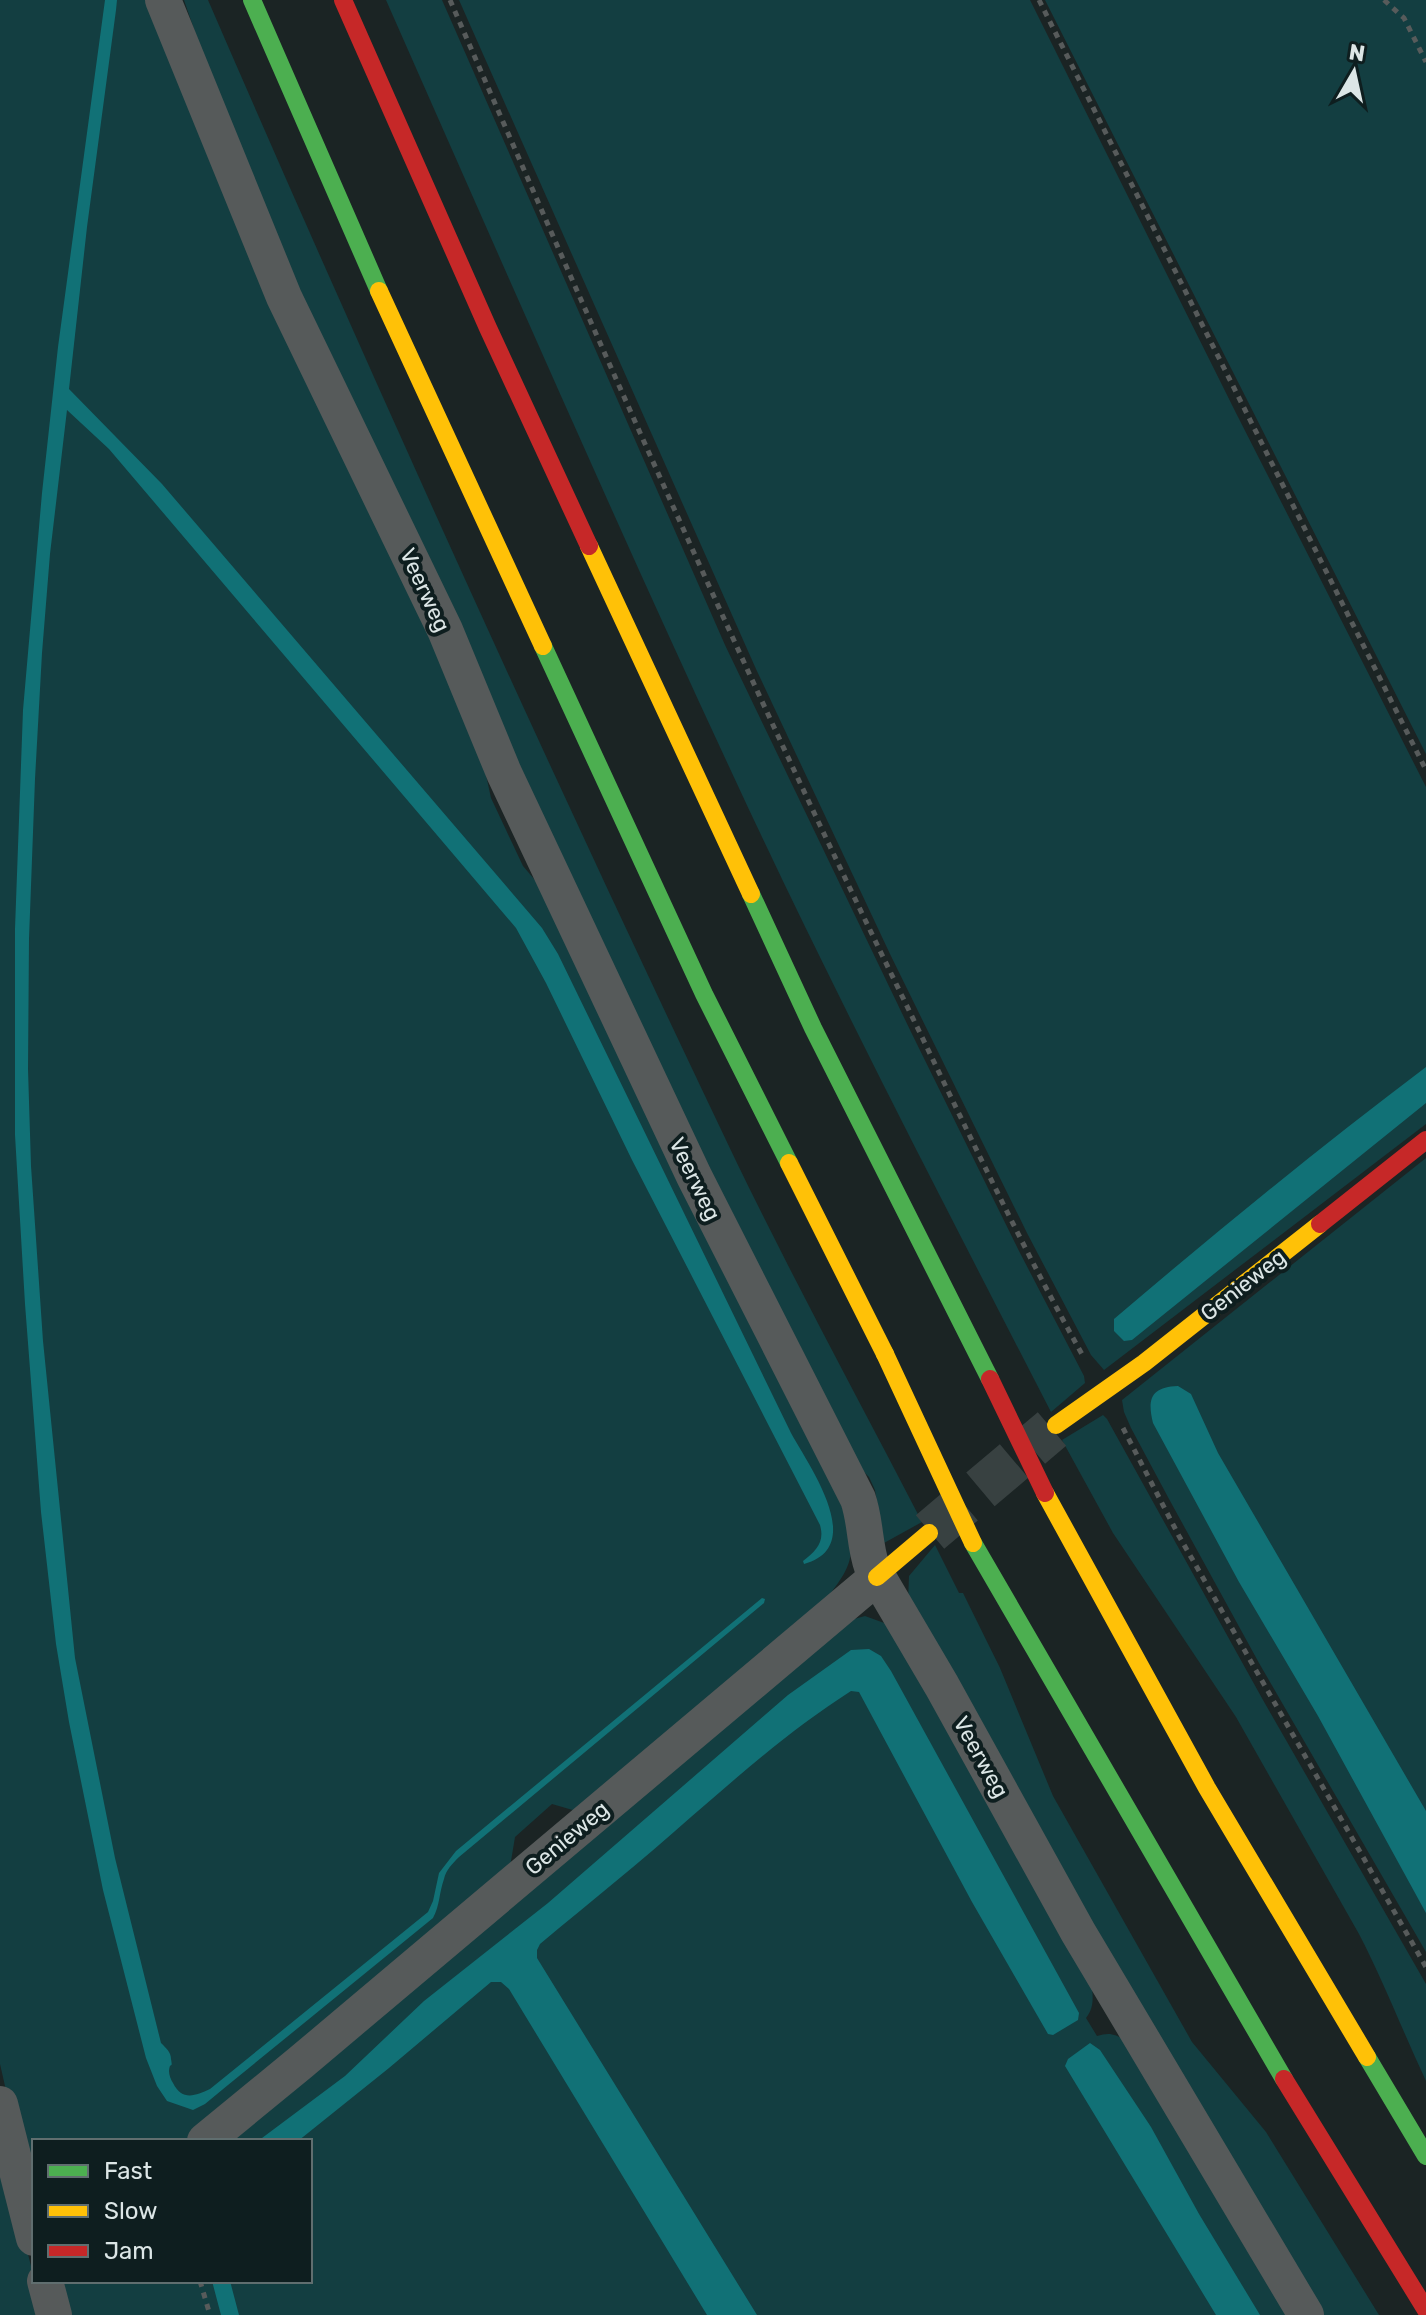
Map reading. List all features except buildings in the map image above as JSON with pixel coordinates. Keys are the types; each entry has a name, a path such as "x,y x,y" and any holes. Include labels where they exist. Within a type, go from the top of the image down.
{"main road":[{"path":"252,0 381,295 704,994 885,1354 973,1543 1290,2089 1426,2310"},
{"path":"343,0 488,328 813,1028 1045,1493 1207,1788 1426,2156"},
{"name":"Genieweg","path":"1056,1425 1144,1363 1426,1140"},
{"name":"Genieweg","path":"877,1577 929,1533"}],"street":[{"name":"Veerweg","path":"163,0 284,297 445,630 504,773 694,1176 858,1499 863,1515 865,1545 877,1577 942,1686 1078,1932 1306,2315"},
{"name":"Genieweg","path":"207,2139 877,1577"},
{"path":"0,2104 32,2230"},
{"path":"46,2283 54,2315"}],"path":[{"path":"450,0 680,522 836,863 1050,1295 1179,1536 1426,1967"},
{"path":"1039,0 1426,770"},
{"path":"1384,0 1404,18 1426,62"},
{"path":"201,2283 210,2315"}],"shaded area":[{"path":"0,0 147,0 481,752 491,798 523,866 551,899 844,1511 851,1550 842,1577 825,1601 583,1813 552,1804 515,1837 509,1873 189,2139 32,2139 32,2190 0,2064"},
{"path":"184,0 208,0 336,292 600,873 781,1252 922,1522 884,1543 875,1490 869,1477 849,1457 732,1223 301,302 213,85"},
{"path":"386,0 442,0 725,645 911,1032 1084,1376 1085,1383 1051,1412 888,1094 770,854 600,484"},
{"path":"459,0 1030,0 1426,787 1426,1124 1104,1370 1091,1355 1027,1233 890,954 756,669"},
{"path":"1045,0 1426,0 1426,754"},
{"path":"1426,1158 1426,1952 1259,1663 1131,1428 1122,1400"},
{"path":"1103,1415 1426,1984 1426,2081 1359,1934 1236,1717 1113,1533 1062,1440"},
{"path":"935,1545 1000,1668 1053,1796 1192,2042 1266,2132 1379,2315 1318,2315 908,1602 909,1576"},
{"path":"865,1616 887,1624 1092,1986 1092,2007 1086,2018 1097,2036 1112,2034 1125,2040 1293,2315 65,2315 63,2283 312,2283 312,2139 223,2139 854,1619"},
{"path":"0,2140 32,2270 32,2283 35,2283 43,2315 0,2315"}],"water":[{"path":"105,0 117,0 69,389 162,484 542,928 558,954 791,1433 820,1484 833,1524 832,1541 823,1555 804,1564 803,1561 820,1541 820,1525 516,928 109,449 67,410 50,554 35,779 29,939 31,1166 43,1341 75,1658 115,1858 161,2043 171,2057 170,2076 180,2093 199,2094 210,2089 428,1912 439,1873 456,1851 762,1598 765,1599 764,1603 459,1857 446,1873 433,1918 205,2104 193,2110 167,2101 157,2086 146,2058 103,1890 69,1722 56,1644 41,1512 15,1135 15,929 23,710 58,347"},
{"path":"1426,1067 1426,1103 1132,1340 1124,1341 1114,1331 1114,1319 1152,1286"},
{"path":"1178,1386 1191,1394 1218,1453 1426,1811 1426,1913 1153,1423 1153,1396 1162,1389"},
{"path":"869,1649 881,1656 891,1671 1079,2013 1078,2020 1053,2035 1048,2034 972,1902 859,1692 851,1691 769,1751 540,1944 537,1958 757,2315 707,2315 509,1989 501,1982 491,1982 300,2139 261,2139 345,2076 424,2001 548,1903 788,1695 851,1650"},
{"path":"1090,2043 1100,2050 1151,2127 1260,2315 1216,2315 1065,2066 1068,2059"},
{"path":"213,2283 231,2283 239,2315 221,2315"}],"tunnel":[{"path":"930,1532 1052,1429"}],"traffic: fast":[{"path":"252,0 379,291"},
{"path":"543,646 704,994 789,1163"},
{"path":"751,894 813,1028 990,1379"},
{"path":"973,1543 1284,2079"},
{"path":"1367,2057 1426,2156"}],"traffic: slow":[{"path":"379,291 543,646"},
{"path":"589,546 751,894"},
{"path":"789,1163 885,1354"},
{"path":"1056,1425 1144,1363 1320,1224"},
{"path":"885,1354 973,1543"},
{"path":"1045,1493 1207,1788 1367,2057"},
{"path":"877,1577 929,1533"}],"traffic: jam":[{"path":"343,0 488,328 589,546"},
{"path":"1320,1224 1426,1140"},
{"path":"990,1379 1045,1493"},
{"path":"1284,2079 1426,2310"}]}
